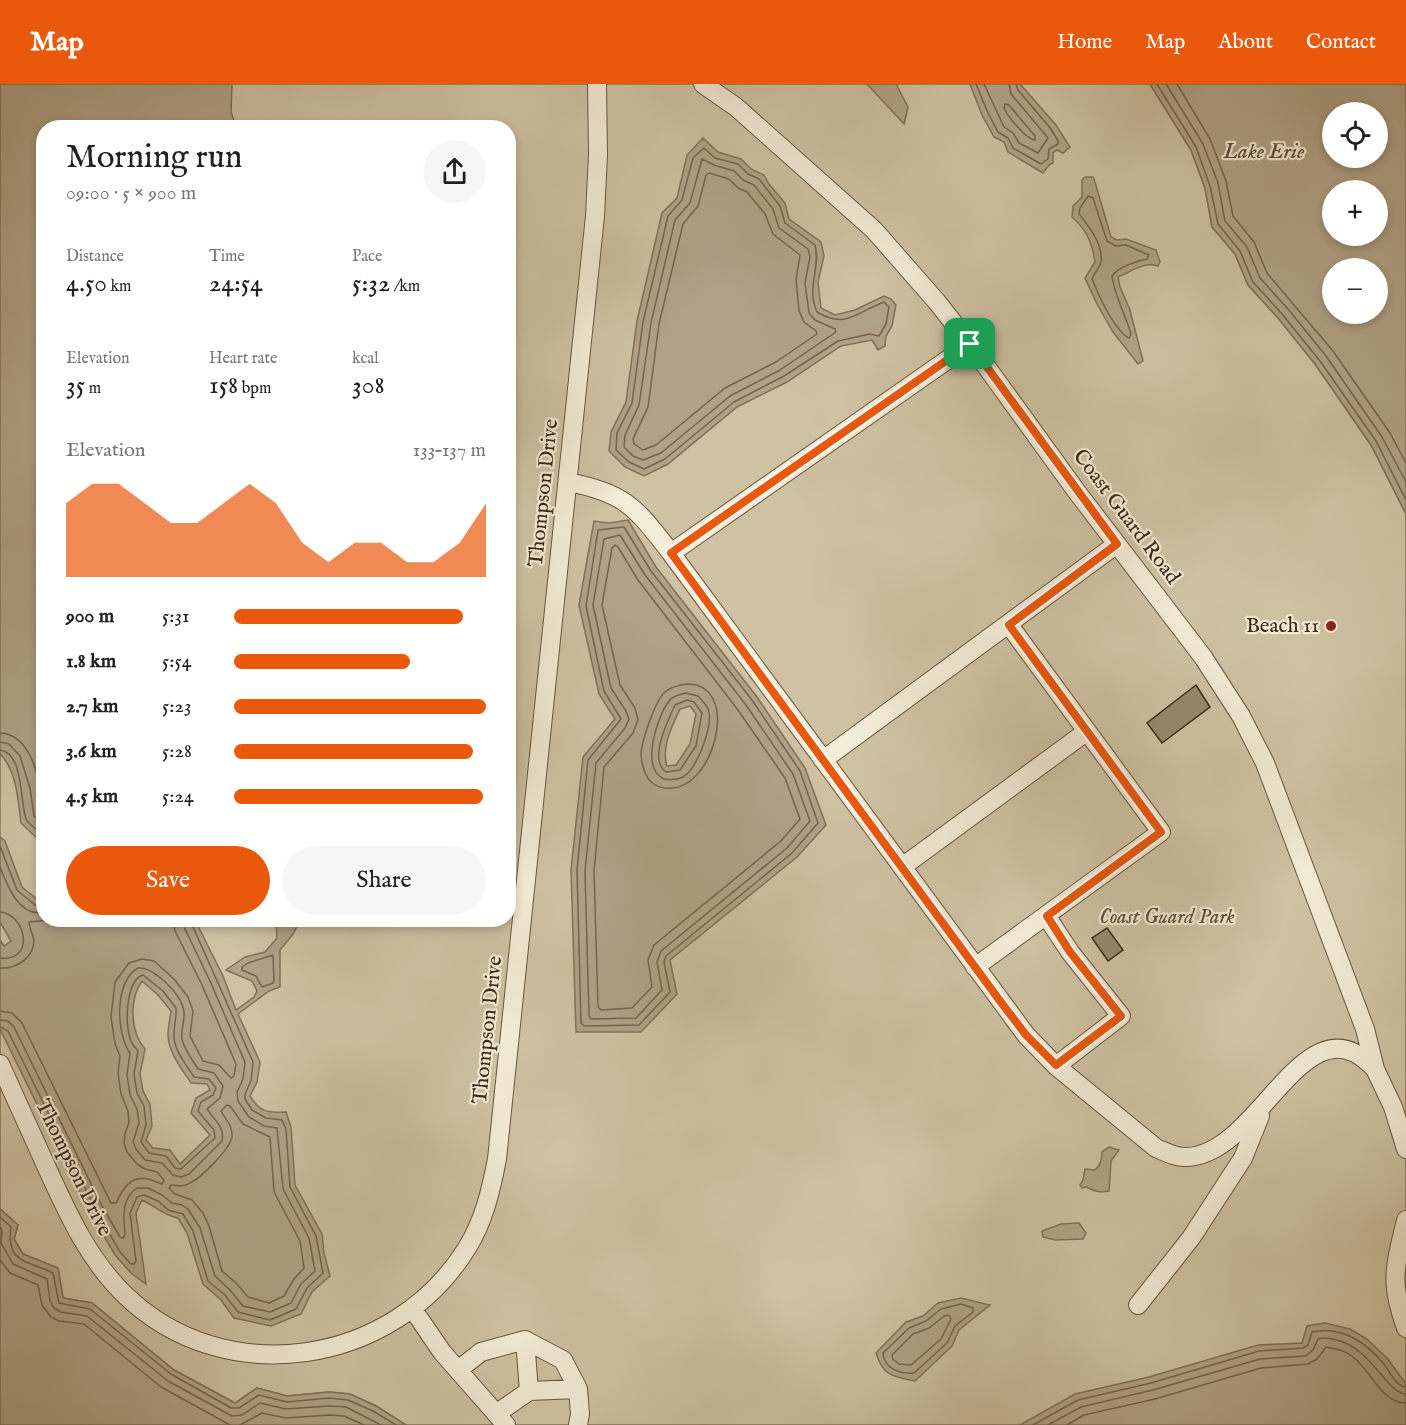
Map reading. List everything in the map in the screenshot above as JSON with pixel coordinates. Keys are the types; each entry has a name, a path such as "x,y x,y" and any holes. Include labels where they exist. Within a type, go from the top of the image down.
{"street":[{"name":"Thompson Drive","path":"0,1064 63,1203 90,1254 127,1297 162,1324 183,1335 219,1348 242,1353 308,1353 325,1350 366,1335 412,1308 441,1283 467,1249 486,1207 497,1158 595,216 598,143 597,84"},
{"name":"Coast Guard Road","path":"703,84 736,107 874,230 937,302 1209,665 1253,736 1282,807 1365,1029 1376,1069 1393,1107 1406,1149"},
{"path":"671,553 970,344"},
{"name":"Coast Guard Road","path":"568,482 618,497 635,508 671,553 1026,1035 1056,1065 1156,1148 1171,1155 1186,1158 1204,1154 1228,1141 1306,1060 1320,1052 1334,1048 1357,1052 1376,1069"},
{"path":"823,760 1117,544"},
{"path":"975,967 1161,832 1009,625"},
{"path":"902,867 1086,732"},
{"path":"1047,916 1070,952 1121,1016 1056,1065"},
{"path":"1138,1305 1191,1238 1243,1158 1264,1106"},
{"path":"1406,1220 1394,1271 1395,1291 1406,1328"},
{"path":"412,1308 442,1352 501,1419 529,1391 578,1389"},
{"path":"458,1370 481,1352 525,1340 563,1360 578,1389 580,1414 578,1425"},
{"path":"525,1340 529,1391"}],"green space":[{"name":"Coast Guard Park","path":"0,84 1150,84 1191,150 1205,188 1212,227 1235,254 1248,285 1315,364 1371,445 1406,514 1406,1425 406,1425 376,1406 350,1394 329,1392 287,1396 257,1388 235,1403 174,1370 92,1303 63,1298 58,1268 23,1254 14,1239 18,1225 0,1209"}],"water":[{"path":"0,84 232,84 231,112 234,120 36,120 36,837 21,823 13,777 0,754"},
{"path":"867,84 896,84 908,107 904,124"},
{"path":"970,84 1020,84 1056,125 1070,147 1063,153 1057,150 1053,153 1053,163 1043,173 1008,152 1004,142 994,137 982,115"},
{"name":"Lake Erie","path":"1150,84 1406,84 1406,514 1371,445 1315,364 1248,285 1235,254 1212,227 1205,188 1191,150"},
{"path":"703,138 718,152 741,159 751,169 764,175 785,203 789,219 821,242 824,256 818,282 821,308 835,315 855,310 884,296 896,305 885,346 878,350 872,340 841,346 787,382 737,407 668,464 644,476 625,467 609,451 611,432 626,402 637,321 662,213 677,198 687,155"},
{"path":"1085,177 1093,177 1111,237 1117,240 1126,239 1156,250 1160,262 1158,266 1143,266 1118,277 1130,310 1143,361 1138,364 1113,332 1085,278 1095,262 1094,255 1085,232 1072,217 1073,206 1082,197 1082,180"},
{"path":"628,520 656,567 757,697 805,768 826,825 797,857 670,960 677,994 641,1032 576,1032 571,870 583,757 615,719 599,694 579,605 594,521 609,523","holes":["690,706 696,714 690,744 676,765 667,766 666,744 680,709"]},
{"path":"0,837 5,841 22,887 36,898 36,927 198,927 223,976 236,1010 254,997 257,991 252,981 226,970 245,957 265,952 277,938 276,927 296,927 280,950 280,987 269,991 238,1014 260,1062 257,1082 250,1096 257,1105 265,1110 286,1112 291,1127 295,1185 322,1234 330,1276 312,1292 301,1314 271,1326 234,1318 221,1300 203,1284 187,1233 178,1218 142,1200 136,1213 146,1284 131,1273 115,1255 90,1212 0,1029 0,940 4,946 11,941 0,922","holes":["142,981 171,1011 168,1032 170,1048 191,1083 207,1084 210,1090 196,1098 191,1113 210,1135 180,1164 170,1150 153,1148 146,1140 152,1126 150,1104 143,1091 140,1074 145,1049 136,1034 133,1015 135,997"]},
{"path":"1109,1147 1119,1150 1111,1161 1109,1191 1100,1192 1086,1187 1082,1188 1080,1185 1085,1169 1095,1170 1101,1162 1102,1152"},
{"path":"0,1209 18,1225 14,1239 23,1254 58,1268 63,1298 92,1303 174,1370 235,1403 257,1388 287,1396 329,1392 350,1394 376,1406 406,1425 0,1425"},
{"path":"1079,1223 1086,1233 1083,1239 1055,1240 1043,1237 1042,1231 1061,1224"},
{"path":"961,1298 990,1305 959,1330 952,1346 915,1381 890,1374 882,1367 876,1353 906,1322 923,1316 938,1303"},
{"path":"1325,1323 1350,1329 1367,1339 1387,1358 1406,1384 1406,1425 1020,1425 1075,1394 1149,1377 1258,1345 1302,1343 1307,1326"}],"building":[{"path":"1196,685 1210,707 1162,743 1147,723"},
{"path":"1107,928 1123,950 1108,961 1092,938"}],"place":[{"name":"Beach 11","path":"1331,626"}],"route":[{"path":"970,344 1117,544 1009,625 1161,832 1047,916 1070,952 1121,1016 1056,1065 1026,1035 1000,1001 671,553 970,344"}]}
